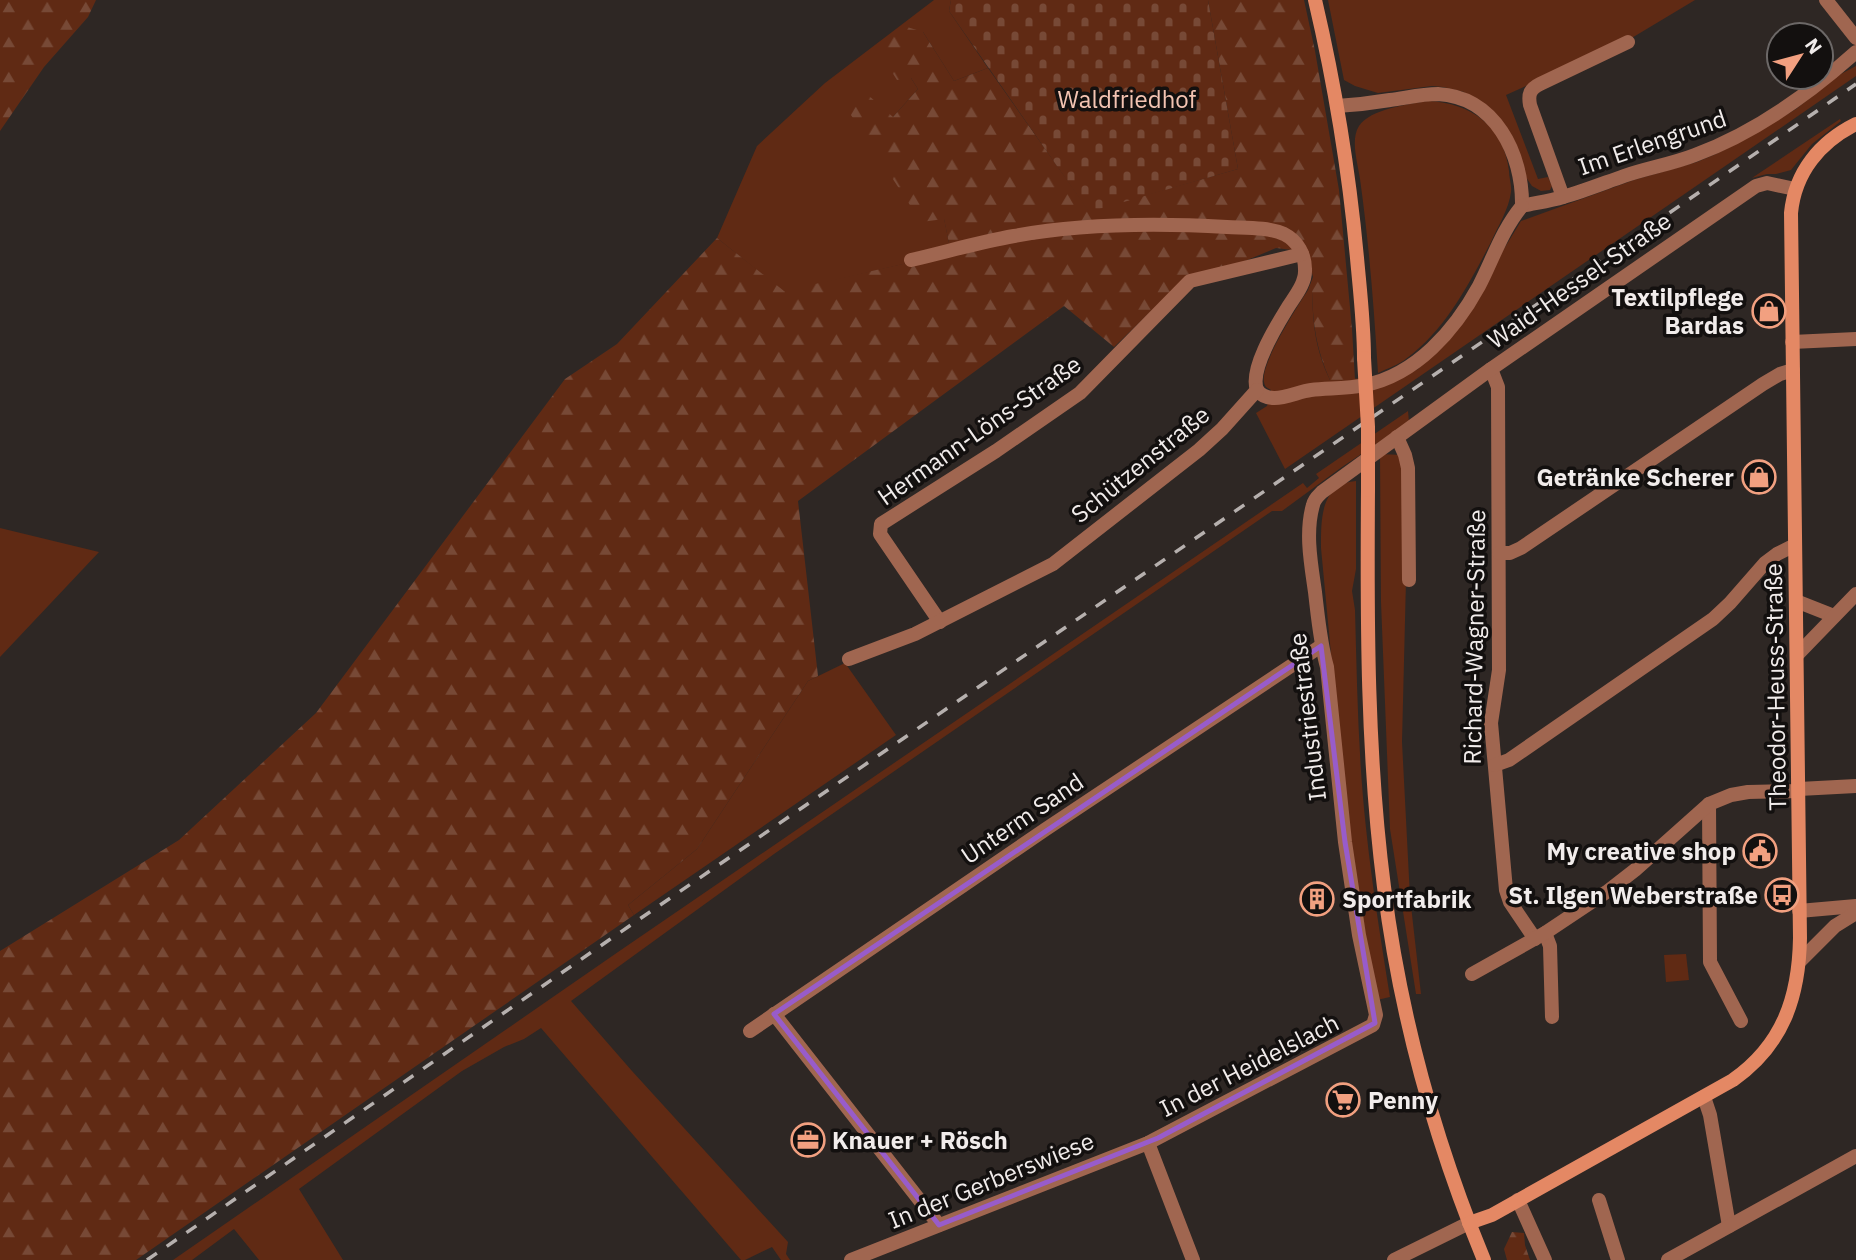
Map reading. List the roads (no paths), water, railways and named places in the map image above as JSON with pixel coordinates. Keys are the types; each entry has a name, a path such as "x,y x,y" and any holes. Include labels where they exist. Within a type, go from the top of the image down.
{"street":[{"path":"1315,0 1337,106 1364,328 1368,427 1369,683 1384,889 1401,989 1420,1069 1442,1146 1484,1260"},
{"path":"1826,0 1856,38"},
{"path":"1563,197 1530,105 1530,92 1540,84 1628,42"},
{"name":"Im Erlengrund","path":"1522,206 1563,197 1626,175 1695,156 1738,136 1792,103 1856,52"},
{"path":"911,260 1016,235 1084,227 1135,224 1200,225 1276,232 1291,239 1302,254 1304,280 1275,327 1264,352 1255,376 1257,390 1274,399 1311,390 1365,385 1389,378 1414,365 1462,312 1479,286 1511,219 1522,206 1522,191 1514,156 1503,132 1475,105 1454,97 1435,94 1337,106"},
{"name":"Theodor-Heuss-Straße","path":"1469,1223 1492,1215 1738,1076 1767,1048 1790,1005 1800,961 1791,213 1795,189 1805,167 1816,153 1839,133 1856,124"},
{"name":"Waid-Hessel-Straße","path":"1396,437 1756,186 1767,183 1795,189"},
{"name":"Hermann-Löns-Straße","path":"940,622 880,534 881,524 996,451 1080,393 1190,281 1302,254"},
{"path":"1792,342 1856,339"},
{"name":"Richard-Wagner-Straße","path":"1491,369 1498,387 1499,670 1491,723 1494,765 1506,890 1510,902 1540,936"},
{"path":"1499,553 1510,553 1521,548 1763,384 1793,370"},
{"name":"Schützenstraße","path":"849,659 915,634 1053,564 1199,450 1257,390"},
{"path":"1396,437 1404,451 1408,468 1409,580"},
{"name":"Industriestraße","path":"1371,1027 1375,1023 1376,1015 1359,935 1347,855 1310,548 1315,499 1396,437"},
{"path":"1494,765 1509,760 1713,620 1765,564 1795,545"},
{"path":"1797,655 1856,594"},
{"path":"1797,601 1834,616"},
{"name":"Unterm Sand","path":"750,1031 1321,646"},
{"path":"1472,974 1540,936 1608,891 1709,804 1731,795 1748,792 1856,786"},
{"path":"1709,804 1710,962 1741,1021"},
{"path":"1799,911 1856,906"},
{"path":"1800,961 1835,926 1856,913"},
{"path":"1540,936 1550,946 1552,1017"},
{"path":"774,1014 940,1225"},
{"name":"In der Heidelslach","path":"1148,1143 1371,1027"},
{"path":"1704,1097 1710,1115 1729,1226"},
{"path":"1148,1143 1193,1260"},
{"name":"In der Gerberswiese","path":"850,1260 1148,1143"},
{"path":"1668,1260 1856,1156"},
{"path":"1518,1200 1545,1260"},
{"path":"1599,1200 1619,1260"},
{"path":"1401,1258 1469,1223"}],"railway":[{"path":"147,1260 1856,84"}],"place":[{"name":"Textilpflege Bardas","path":"1769,311"},
{"name":"Getränke Scherer","path":"1759,477"},
{"name":"My creative shop","path":"1760,851"},
{"name":"St. Ilgen Weberstraße","path":"1782,895"},
{"name":"Sportfabrik","path":"1317,899"},
{"name":"Penny","path":"1343,1100"},
{"name":"Knauer + Rösch","path":"808,1140"}],"park label":[{"name":"Waldfriedhof","path":"1127,99"}]}
